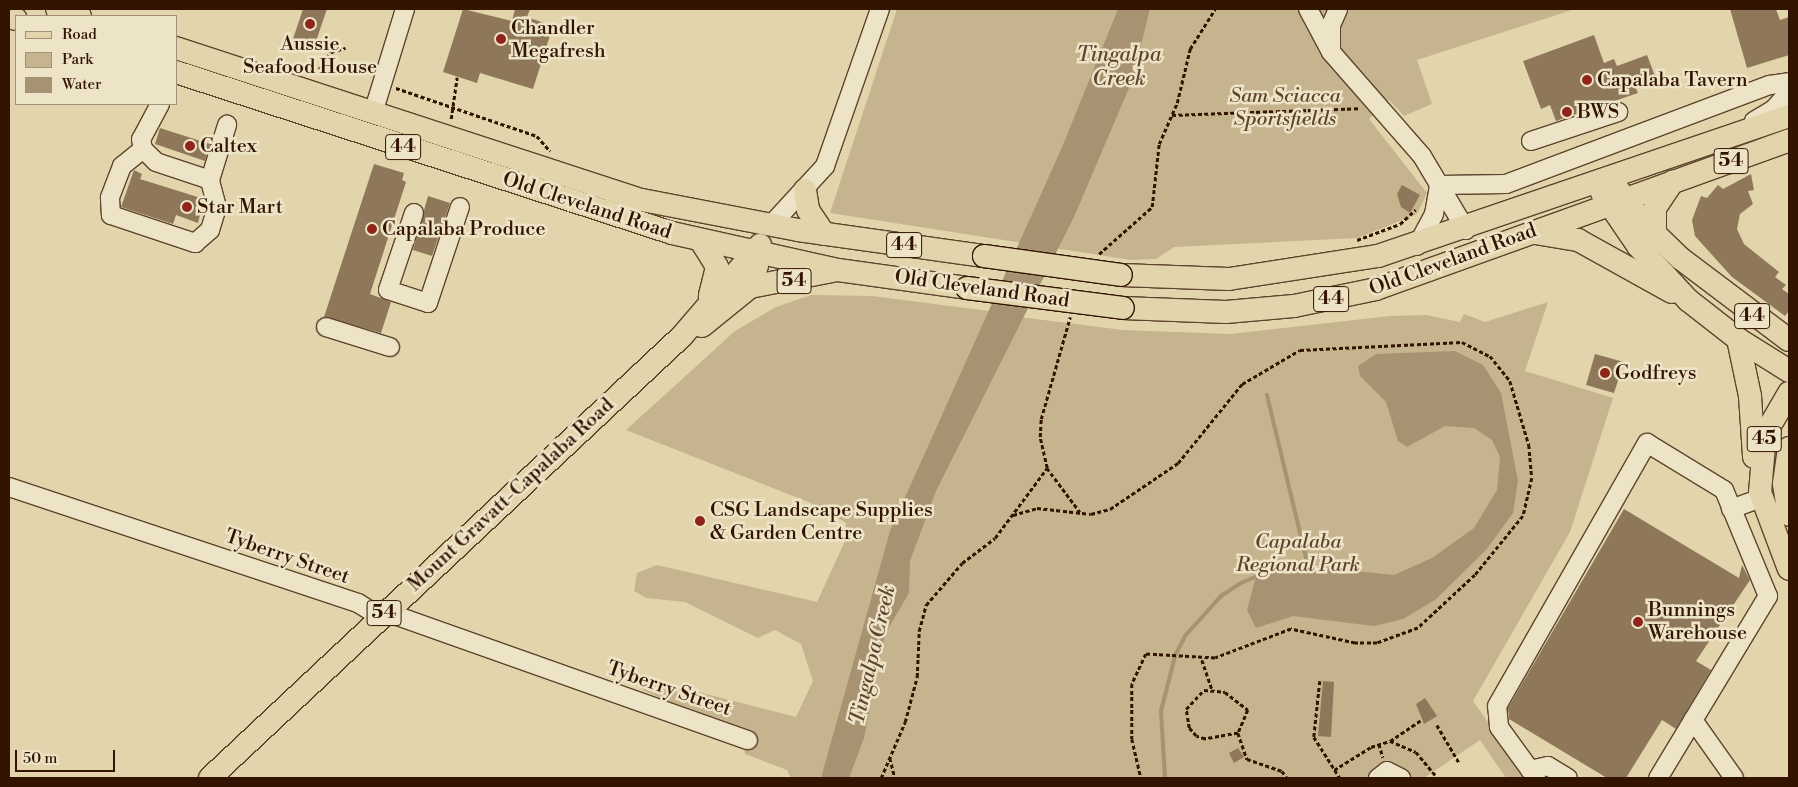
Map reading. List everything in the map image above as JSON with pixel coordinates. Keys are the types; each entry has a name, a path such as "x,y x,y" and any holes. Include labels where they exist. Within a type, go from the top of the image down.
{"main road":[{"path":"57,9 77,15"},
{"name":"Old Cleveland Road","path":"178,49 642,200 824,234 1120,275 1203,280 1263,276 1417,246 1789,116"},
{"name":"Old Cleveland Road","path":"178,73 701,241 755,254 838,270 1123,308 1226,312 1331,299 1406,281 1530,232 1789,140"},
{"path":"1605,180 1652,263 1688,300"},
{"path":"1655,234 1656,206 1673,182"},
{"path":"805,190 809,214 824,234"},
{"name":"44","path":"1616,201 1717,289 1789,340"},
{"name":"Mount Gravatt-Capalaba Road","path":"210,778 682,336 755,254 771,225"},
{"name":"44","path":"1530,232 1578,240 1688,300 1738,339 1789,371"},
{"path":"701,241 715,261 718,277 705,308"},
{"name":"Mount Gravatt-Capalaba Road","path":"682,336 699,329 750,287 757,265 755,254"},
{"name":"54","path":"750,287 838,270"},
{"path":"1738,339 1750,396 1761,495"},
{"name":"45","path":"1789,393 1765,434 1761,495 1789,569"},
{"name":"45","path":"1789,448 1784,484 1789,515"}],"street":[{"path":"373,113 405,9"},
{"path":"771,225 825,166 835,144 880,9"},
{"path":"1308,9 1331,52 1422,156 1466,230"},
{"path":"1331,52 1331,26 1338,9"},
{"path":"1439,185 1506,184 1770,85 1789,82"},
{"path":"1721,140 1774,109 1789,92"},
{"path":"159,105 141,139 144,149 156,162 210,180"},
{"path":"1531,141 1618,112"},
{"path":"144,149 122,166 110,198 111,216 195,243 210,230 217,206 210,180 227,125"},
{"path":"1417,246 1434,214 1439,185"},
{"path":"414,213 388,290 428,303 460,207"},
{"path":"326,327 390,347"},
{"path":"1568,778 1548,766 1533,774 1499,727 1497,706 1647,443 1724,490 1768,596 1658,778"},
{"name":"Tyberry Street","path":"9,488 358,603 374,613 386,612 748,740"},
{"path":"1732,509 1761,495"},
{"path":"1693,720 1734,778"},
{"path":"1378,778 1387,771 1401,778"}],"path":[{"path":"1096,260 1152,207 1154,162 1172,115 1190,49 1215,9"},
{"path":"319,69 331,52 345,48"},
{"path":"445,137 454,110 457,77"},
{"path":"397,83 397,91 537,136 552,154"},
{"path":"1172,115 1352,111 1374,102"},
{"path":"1349,242 1400,224 1415,210"},
{"path":"1071,314 1041,419 1040,437 1047,468 1080,512"},
{"path":"1013,515 1037,508 1080,512 1110,509 1178,463 1242,384 1268,371 1281,360 1300,350 1335,346 1444,340 1476,348 1501,366 1510,381 1532,461 1528,500 1514,530 1475,575 1436,615 1402,636 1365,644 1291,629 1202,660 1168,654 1146,654 1132,684 1132,739 1141,778"},
{"path":"881,778 917,677 919,631 926,605 942,583 995,538 1013,515 1022,496 1047,468"},
{"path":"1202,660 1212,689"},
{"path":"1320,681 1314,738 1340,778"},
{"path":"1238,733 1205,739 1189,728 1186,710 1197,694 1212,689 1225,692 1248,710 1238,733 1247,759 1282,771 1287,778"},
{"path":"1390,741 1421,720"},
{"path":"1436,725 1460,764"},
{"path":"890,756 895,778"}],"green space":[{"name":"Sam Sciacca Sportsfields","path":"897,9 1575,9 1417,60 1432,104 1404,116 1389,100 1369,119 1427,193 1417,214 1358,238 1174,247 1156,259 1131,260 830,213"},
{"path":"811,295 872,296 989,311 951,397 821,778 791,778 787,770 745,754 741,732 644,691 628,674 796,717 813,681 801,644 775,630 758,638 685,602 646,598 634,591 637,573 657,565 817,602 845,541 846,523 811,503 626,430 735,331 776,307"},
{"name":"Capalaba Regional Park","path":"1548,302 1525,371 1613,398 1570,532 1473,701 1528,778 1506,778 1480,740 1424,778 834,778 882,596 1004,315 1123,330 1230,334 1390,316 1426,315 1460,322 1464,314 1485,322"}],"water":[{"name":"Tingalpa Creek","path":"1118,9 1150,9 1139,53 1141,73 1129,88 1074,217 936,491 910,561 909,593 885,634 864,738 849,778 821,778 890,531 1063,145"},
{"path":"1455,351 1483,365 1501,393 1518,481 1513,513 1486,550 1435,600 1403,619 1374,626 1293,616 1256,628 1247,610 1256,576 1308,566 1394,575 1432,558 1474,528 1497,490 1500,457 1492,440 1474,428 1445,426 1407,447 1398,441 1386,402 1360,376 1358,366 1376,354"}],"building":[{"name":"Aussie Seafood House","path":"303,9 327,9 314,47 293,39"},
{"name":"Chandler Megafresh","path":"463,9 512,21 515,9 530,9 527,17 553,26 533,89 480,73 477,83 443,72"},
{"path":"1730,9 1776,9 1780,20 1789,17 1789,55 1747,68"},
{"name":"Capalaba Tavern","path":"1594,35 1604,63 1614,59 1617,66 1647,55 1655,76 1634,84 1638,93 1556,121 1550,105 1541,109 1523,61"},
{"path":"160,128 210,144 205,161 155,144"},
{"name":"Capalaba Produce","path":"374,164 404,173 402,180 406,182 370,294 391,302 381,333 324,317"},
{"path":"134,170 142,174 140,179 204,199 198,223 176,215 173,224 121,207"},
{"path":"1751,174 1754,190 1748,191 1753,204 1740,214 1737,229 1744,244 1779,272 1775,277 1786,285 1782,289 1789,294 1789,311 1785,316 1732,277 1695,236 1692,220 1701,196 1707,198 1718,185 1723,189"},
{"path":"1402,185 1420,195 1410,213 1401,207 1397,194"},
{"path":"428,196 450,203 432,256 413,250"},
{"name":"Godfreys","path":"1595,354 1624,362 1614,393 1586,385"},
{"name":"Bunnings Warehouse","path":"1624,509 1739,578 1742,565 1750,580 1696,661 1711,670 1676,729 1662,720 1626,778 1607,778 1509,719 1508,708"},
{"path":"1323,681 1334,682 1331,737 1318,736"},
{"path":"1425,698 1437,716 1424,724 1416,704"},
{"path":"1238,748 1244,757 1234,763 1229,753"}],"waterway":[{"path":"1165,778 1161,711 1175,656 1185,636 1221,596 1241,583 1264,573 1308,566 1267,395"}],"place":[{"name":"Aussie Seafood House","path":"310,24"},
{"name":"Chandler Megafresh","path":"501,39"},
{"name":"Capalaba Tavern","path":"1587,80"},
{"name":"BWS","path":"1567,112"},
{"name":"Caltex","path":"190,146"},
{"name":"Star Mart","path":"187,207"},
{"name":"Capalaba Produce","path":"372,229"},
{"name":"Godfreys","path":"1605,373"},
{"name":"CSG Landscape Supplies & Garden Centre","path":"700,521"},
{"name":"Bunnings Warehouse","path":"1638,622"}]}
